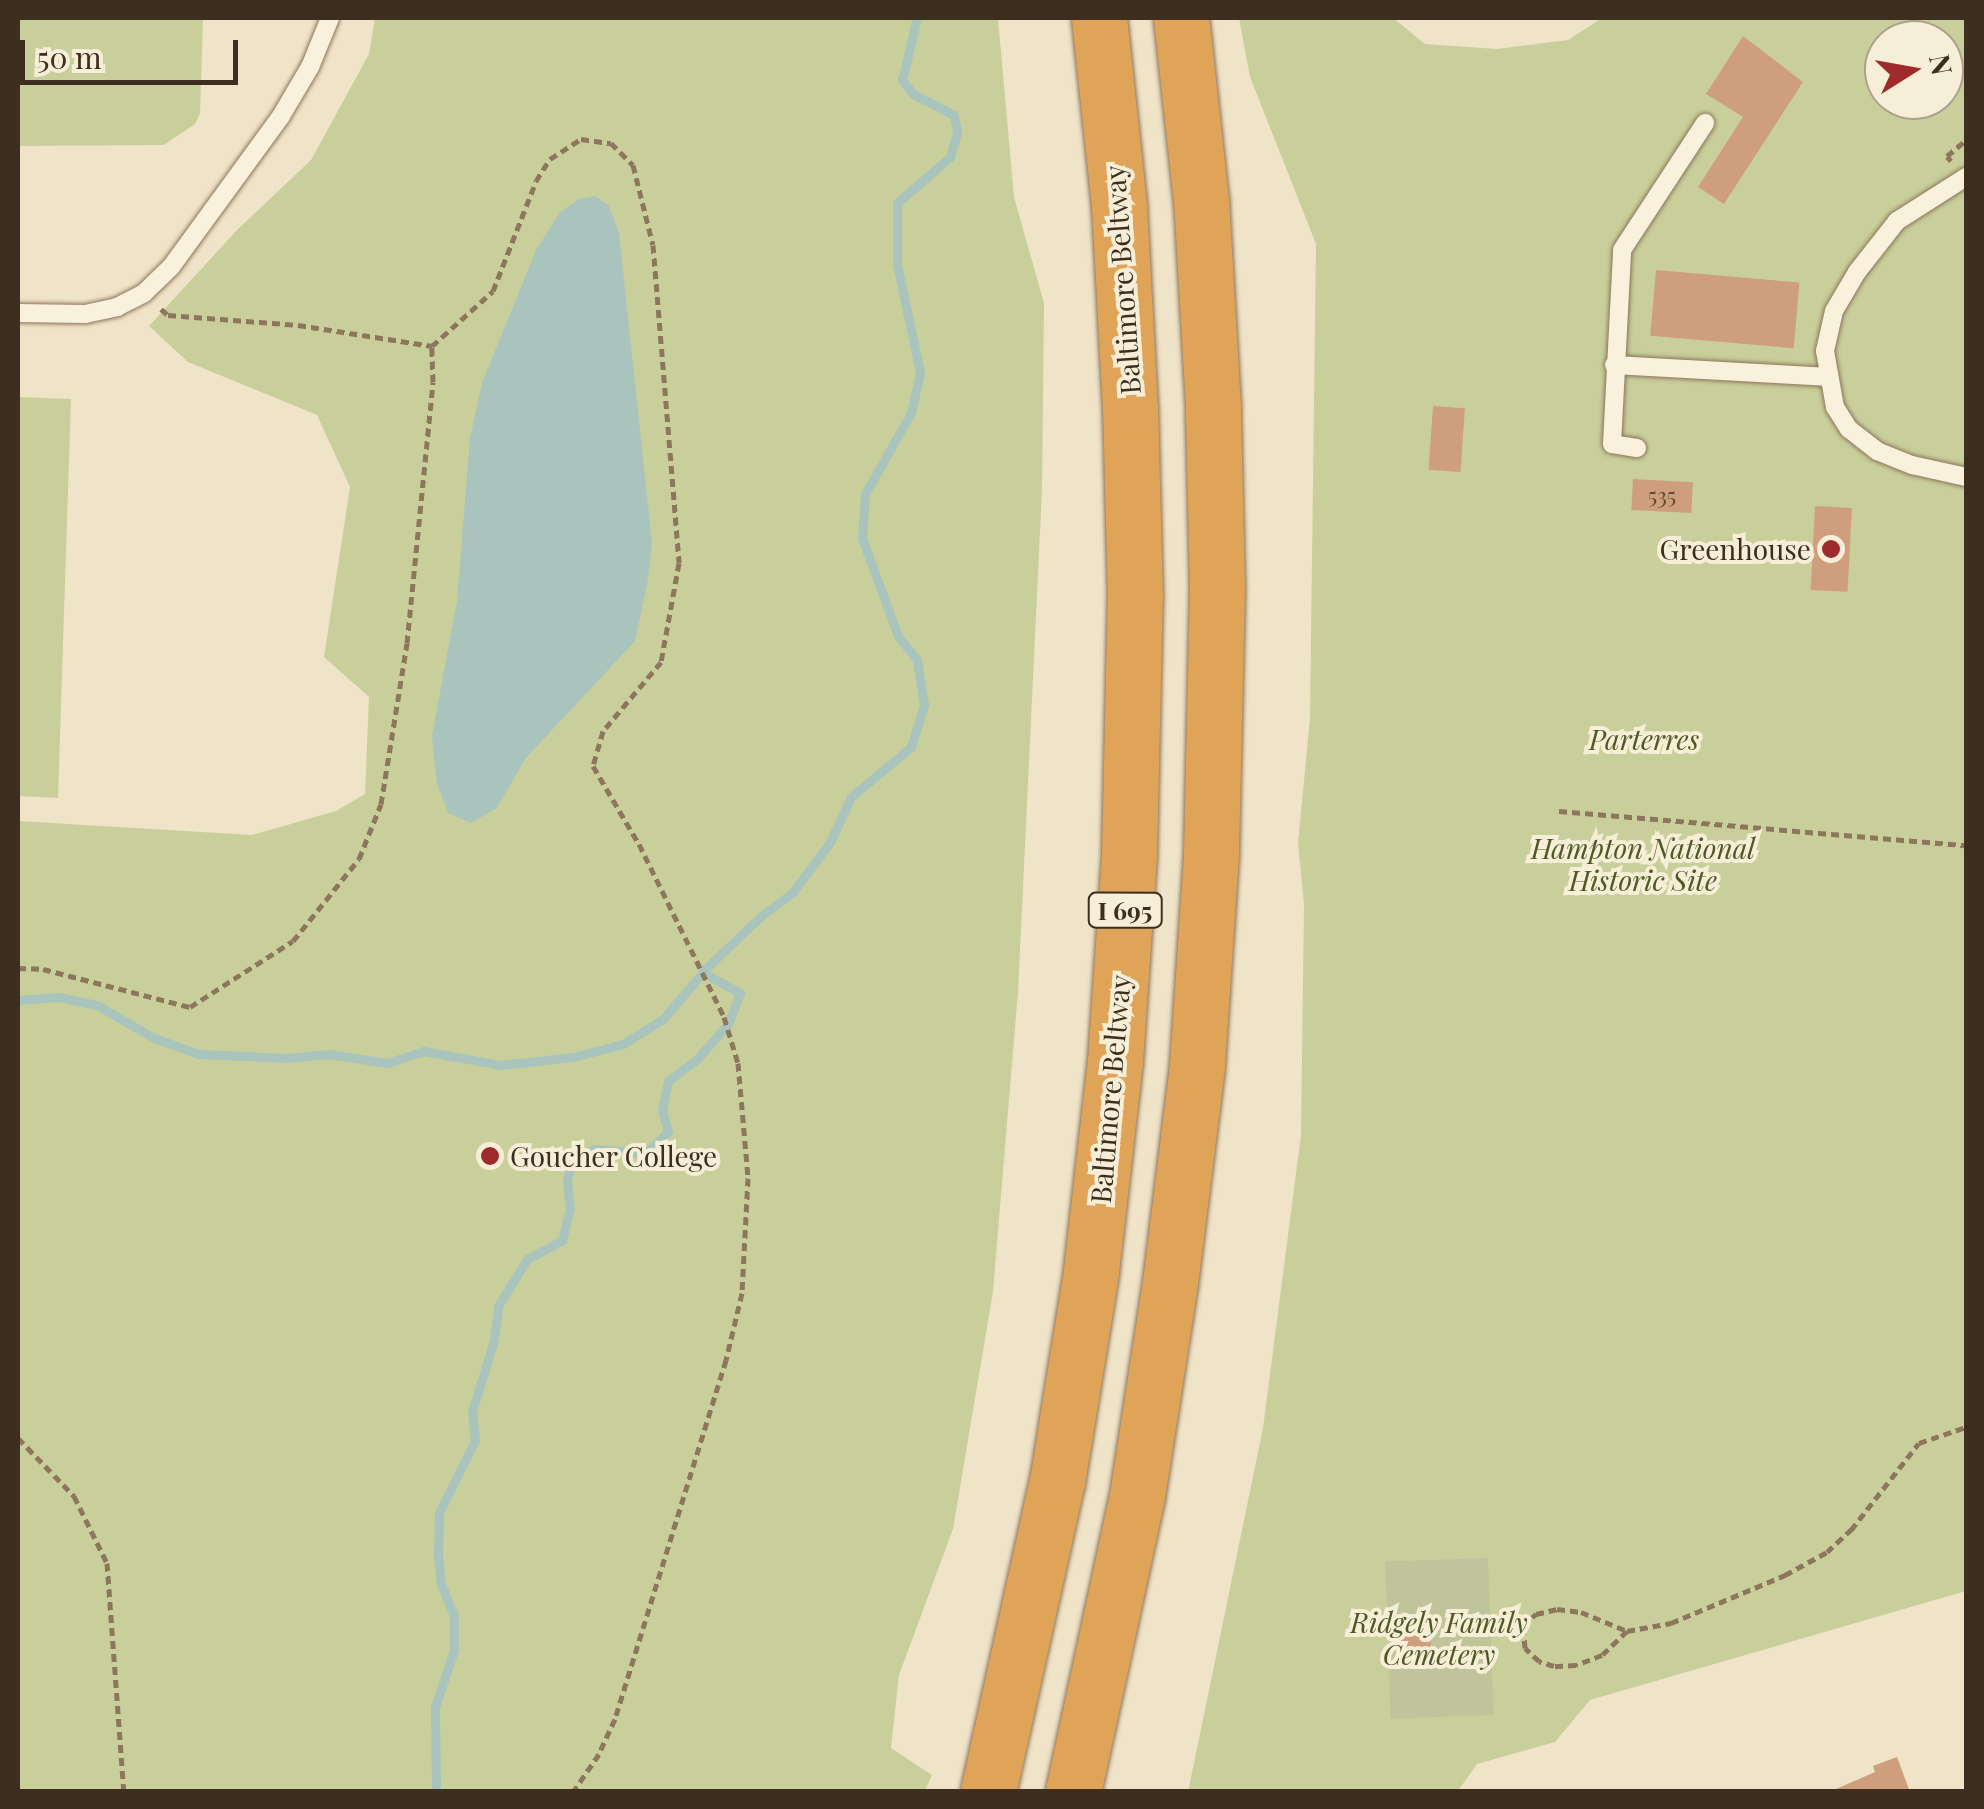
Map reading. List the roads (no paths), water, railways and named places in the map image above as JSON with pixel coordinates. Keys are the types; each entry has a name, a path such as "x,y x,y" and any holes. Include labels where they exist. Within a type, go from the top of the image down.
{"highway":[{"name":"Baltimore Beltway","path":"988,1792 1056,1482 1091,1271 1116,1061 1129,854 1135,597 1130,409 1118,205 1099,18"},
{"path":"1073,1792 1137,1496 1170,1283 1197,1065 1211,853 1217,589 1213,407 1200,201 1181,18"}],"lane":[{"path":"18,313 85,314 117,306 144,293 171,267 281,116 310,67 330,18"},
{"path":"1637,448 1612,444 1622,250 1705,123"},
{"path":"1966,178 1897,220 1857,272 1834,311 1825,351 1826,377 1835,407 1849,429 1877,451 1912,465 1966,476"},
{"path":"1614,365 1826,377"}],"water":[{"path":"595,196 609,206 619,233 652,543 647,586 635,641 525,759 497,808 471,823 448,813 437,784 432,736 457,601 470,438 482,383 536,250 560,212 579,199"}],"waterway":[{"path":"436,1792 435,1707 454,1650 454,1616 441,1584 439,1513 475,1440 472,1412 494,1340 498,1306 527,1259 562,1240 570,1209 567,1180 573,1158 593,1149 646,1153 668,1132 662,1110 668,1081 698,1058 728,1024 740,993 702,972 760,917 793,892 830,842 851,797 911,747 924,705 917,660 898,636 862,538 865,494 911,413 920,372 897,265 897,203 950,157 957,132 954,115 913,94 902,80 917,18"},
{"path":"18,1000 59,997 97,1005 152,1037 198,1054 286,1058 329,1054 387,1063 423,1051 500,1065 573,1057 623,1044 663,1019 705,970"}],"place":[{"name":"Greenhouse","path":"1831,549"},
{"name":"Goucher College","path":"490,1156"}],"park label":[{"name":"Parterres","path":"1644,739"},
{"name":"Hampton National Historic Site","path":"1643,864"},
{"name":"Ridgely Family Cemetery","path":"1439,1638"}]}
